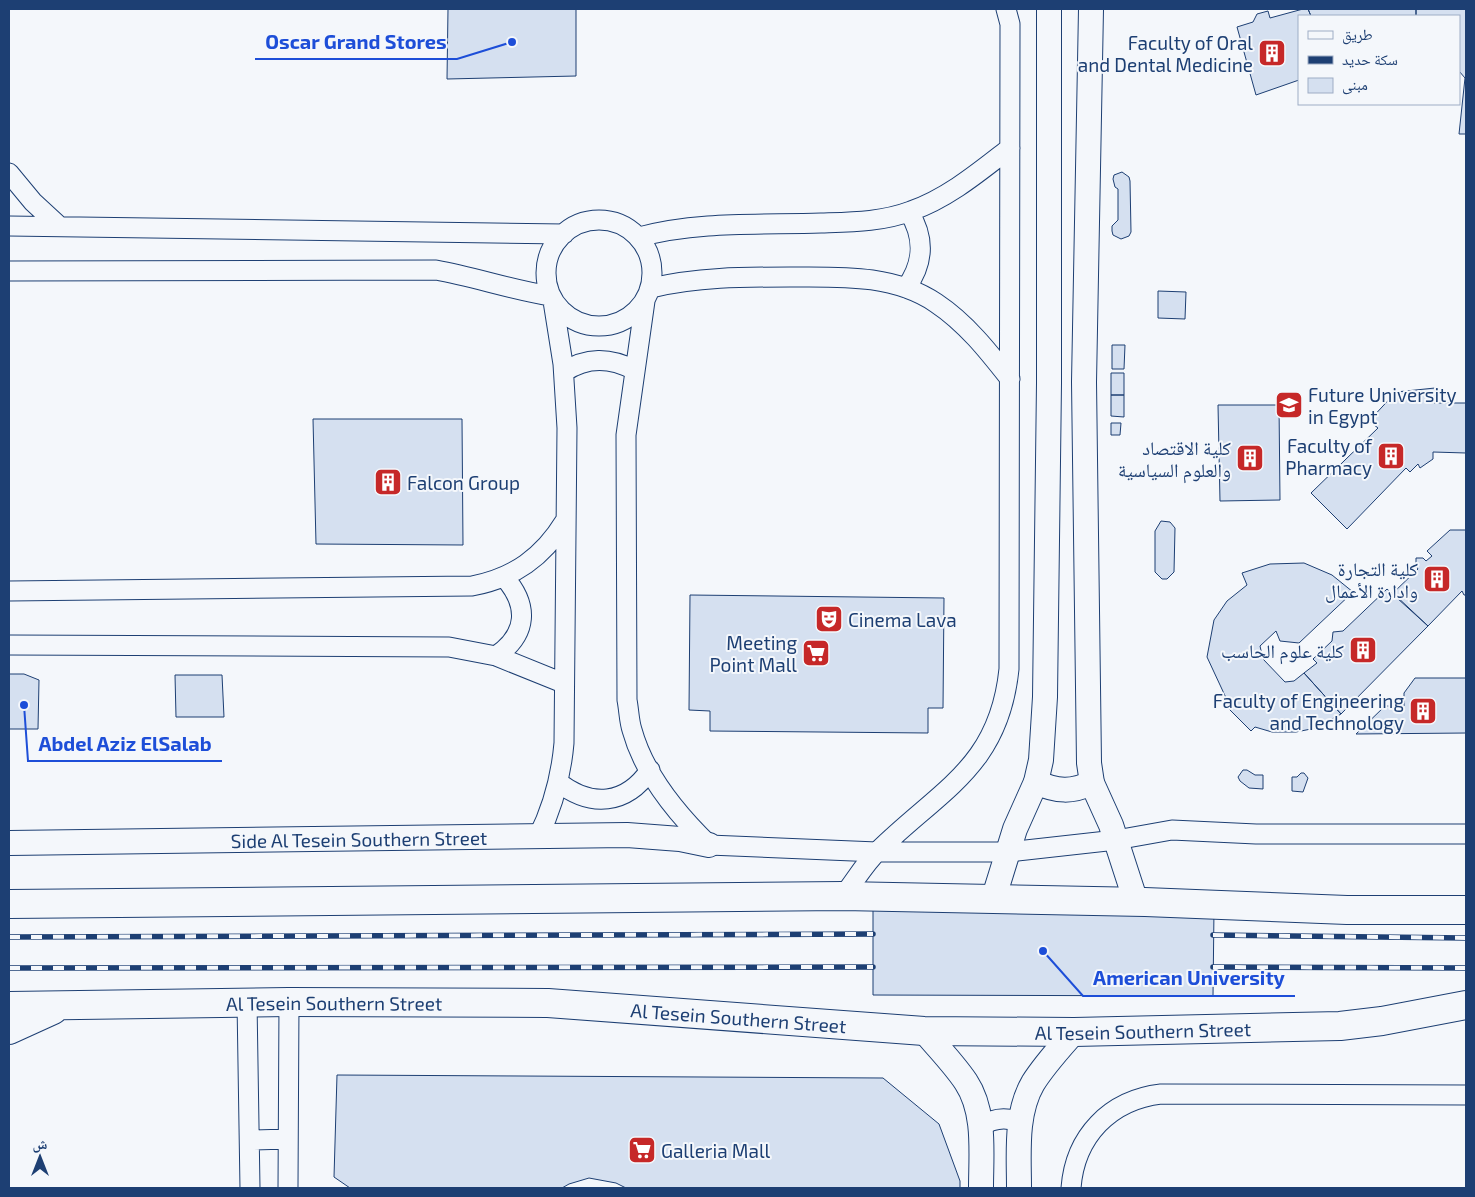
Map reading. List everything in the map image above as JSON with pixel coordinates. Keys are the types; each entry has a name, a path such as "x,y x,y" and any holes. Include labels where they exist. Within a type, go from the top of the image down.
{"main road":[{"path":"9,904 844,896 1136,902 1346,910 1466,910"},
{"name":"Al Tesein Southern Street","path":"9,1006 247,1002 574,1004 924,1031 1074,1032 1340,1026 1382,1021 1466,1005"},
{"path":"9,1030 62,1005"}],"street":[{"path":"844,896 877,852 951,788 970,768 990,737 1007,694 1009,669 1010,24 1006,9"},
{"path":"992,900 1008,852 1036,782 1041,760 1044,697 1049,383 1049,9"},
{"path":"1091,9 1084,382 1089,763 1092,783 1116,840 1136,902"},
{"path":"639,237 684,228 874,221 910,212 950,193 1010,148"},
{"path":"9,173 33,202 59,226"},
{"path":"906,288 914,276 922,250 918,230 910,212"},
{"path":"538,837 547,819 558,782 564,743 563,683 567,428 564,372 552,298 546,276 549,256 555,244 564,234 588,221 602,220 616,223 639,237 652,262 634,370 626,435 627,700 632,730 643,759 650,770 688,824 709,845 877,852 1008,852 1116,840 1172,830 1256,834 1466,834"},
{"path":"9,226 564,234"},
{"path":"9,271 436,270 552,298 573,320 599,327 613,325 626,320 637,312 648,295 691,280 732,276 855,277 906,288 935,302 961,322 1010,378"},
{"path":"564,372 582,362 604,360 624,364 634,370"},
{"path":"9,590 461,586 483,584 504,577 533,560 556,536 565,521"},
{"path":"496,656 514,641 522,619 518,596 504,577"},
{"path":"9,645 449,647 496,656 563,683"},
{"path":"558,782 578,795 602,799 613,798 634,788 650,770"},
{"path":"1036,782 1049,788 1064,791 1079,789 1092,783"},
{"name":"Side Al Tesein Southern Street","path":"9,843 637,836 680,839 709,845"},
{"path":"247,1002 250,1188"},
{"path":"288,1188 289,1002"},
{"path":"924,1031 967,1084 978,1110 981,1188"},
{"path":"1019,1188 1023,1110 1033,1084 1074,1032"},
{"path":"1071,1188 1076,1157 1092,1130 1116,1108 1146,1096 1161,1094 1466,1095"},
{"path":"980,1126 997,1119 1007,1118 1021,1123"},
{"path":"250,1140 288,1139"}],"building":[{"path":"448,9 576,9 576,76 447,79"},
{"name":"Faculty of Oral and Dental Medicine","path":"1303,9 1308,9 1311,15 1298,15 1298,80 1256,95 1237,27 1253,22 1257,14 1268,11 1270,18"},
{"path":"1308,9 1416,9 1416,15 1311,15"},
{"path":"1416,9 1466,9 1466,134 1459,134 1465,78 1460,72 1460,15 1416,15"},
{"path":"1122,172 1129,177 1130,181 1131,232 1129,236 1121,239 1113,235 1112,226 1118,220 1118,189 1115,187 1113,179 1114,175"},
{"path":"1158,291 1186,292 1185,319 1158,318"},
{"path":"1112,345 1125,345 1124,369 1112,369"},
{"path":"1111,373 1124,373 1124,395 1111,395"},
{"name":"Faculty of Pharmacy","path":"1435,388 1434,403 1466,403 1466,453 1433,452 1433,459 1420,468 1418,464 1410,472 1406,468 1347,529 1311,493 1378,428 1369,421 1396,392"},
{"path":"1111,395 1124,395 1124,417 1111,416"},
{"name":"كلية الاقتصاد والعلوم السياسية","path":"1218,405 1279,405 1280,500 1220,501"},
{"name":"Falcon Group","path":"313,419 462,419 463,545 316,544"},
{"path":"1111,423 1121,423 1120,435 1111,435"},
{"path":"1161,521 1170,522 1175,528 1174,572 1167,579 1162,579 1155,572 1155,531"},
{"name":"كلية التجارة وادارة الأعمال","path":"1450,530 1466,530 1466,595 1462,591 1428,626 1393,593 1418,569 1416,558 1423,558 1426,561 1432,556 1427,551"},
{"path":"1304,563 1332,575 1353,592 1299,643 1280,641 1276,631 1260,646 1263,659 1285,682 1294,681 1304,673 1341,714 1316,728 1296,732 1272,732 1255,727 1251,731 1224,704 1227,700 1207,657 1214,620 1227,601 1247,585 1242,573 1270,564"},
{"name":"كلية علوم الحاسب","path":"1387,589 1428,626 1341,714 1304,673 1317,663 1313,659 1332,641 1333,632 1343,631"},
{"name":"Meeting Point Mall","path":"690,595 944,598 943,708 928,708 928,733 710,731 710,711 689,710"},
{"path":"9,674 24,674 39,680 38,729 9,729"},
{"path":"175,675 222,675 224,717 176,717"},
{"name":"Faculty of Engineering and Technology","path":"1415,678 1466,678 1466,733 1356,734 1385,706 1404,706 1404,693"},
{"path":"1243,770 1247,770 1255,775 1263,775 1263,789 1249,788 1240,781 1238,777"},
{"path":"1304,773 1308,778 1303,792 1292,791 1292,777 1297,777"},
{"path":"873,908 1214,909 1213,996 873,995"},
{"name":"Galleria Mall","path":"337,1075 883,1078 939,1124 960,1181 960,1188 626,1188 616,1183 589,1178 562,1188 350,1188 334,1177"}],"railway":[{"path":"9,937 873,934"},
{"path":"1213,935 1466,938"},
{"path":"9,968 873,967"},
{"path":"1213,967 1466,968"}],"place":[{"name":"Oscar Grand Stores","path":"512,42"},
{"name":"Faculty of Oral and Dental Medicine","path":"1272,53"},
{"name":"Future University in Egypt","path":"1289,405"},
{"name":"Faculty of Pharmacy","path":"1391,456"},
{"name":"كلية الاقتصاد والعلوم السياسية","path":"1250,458"},
{"name":"Falcon Group","path":"388,482"},
{"name":"كلية التجارة وادارة الأعمال","path":"1437,579"},
{"name":"Cinema Lava","path":"829,619"},
{"name":"كلية علوم الحاسب","path":"1363,650"},
{"name":"Meeting Point Mall","path":"816,653"},
{"name":"Abdel Aziz ElSalab","path":"24,705"},
{"name":"Faculty of Engineering and Technology","path":"1423,711"},
{"name":"American University","path":"1043,951"},
{"name":"Galleria Mall","path":"642,1150"}]}
